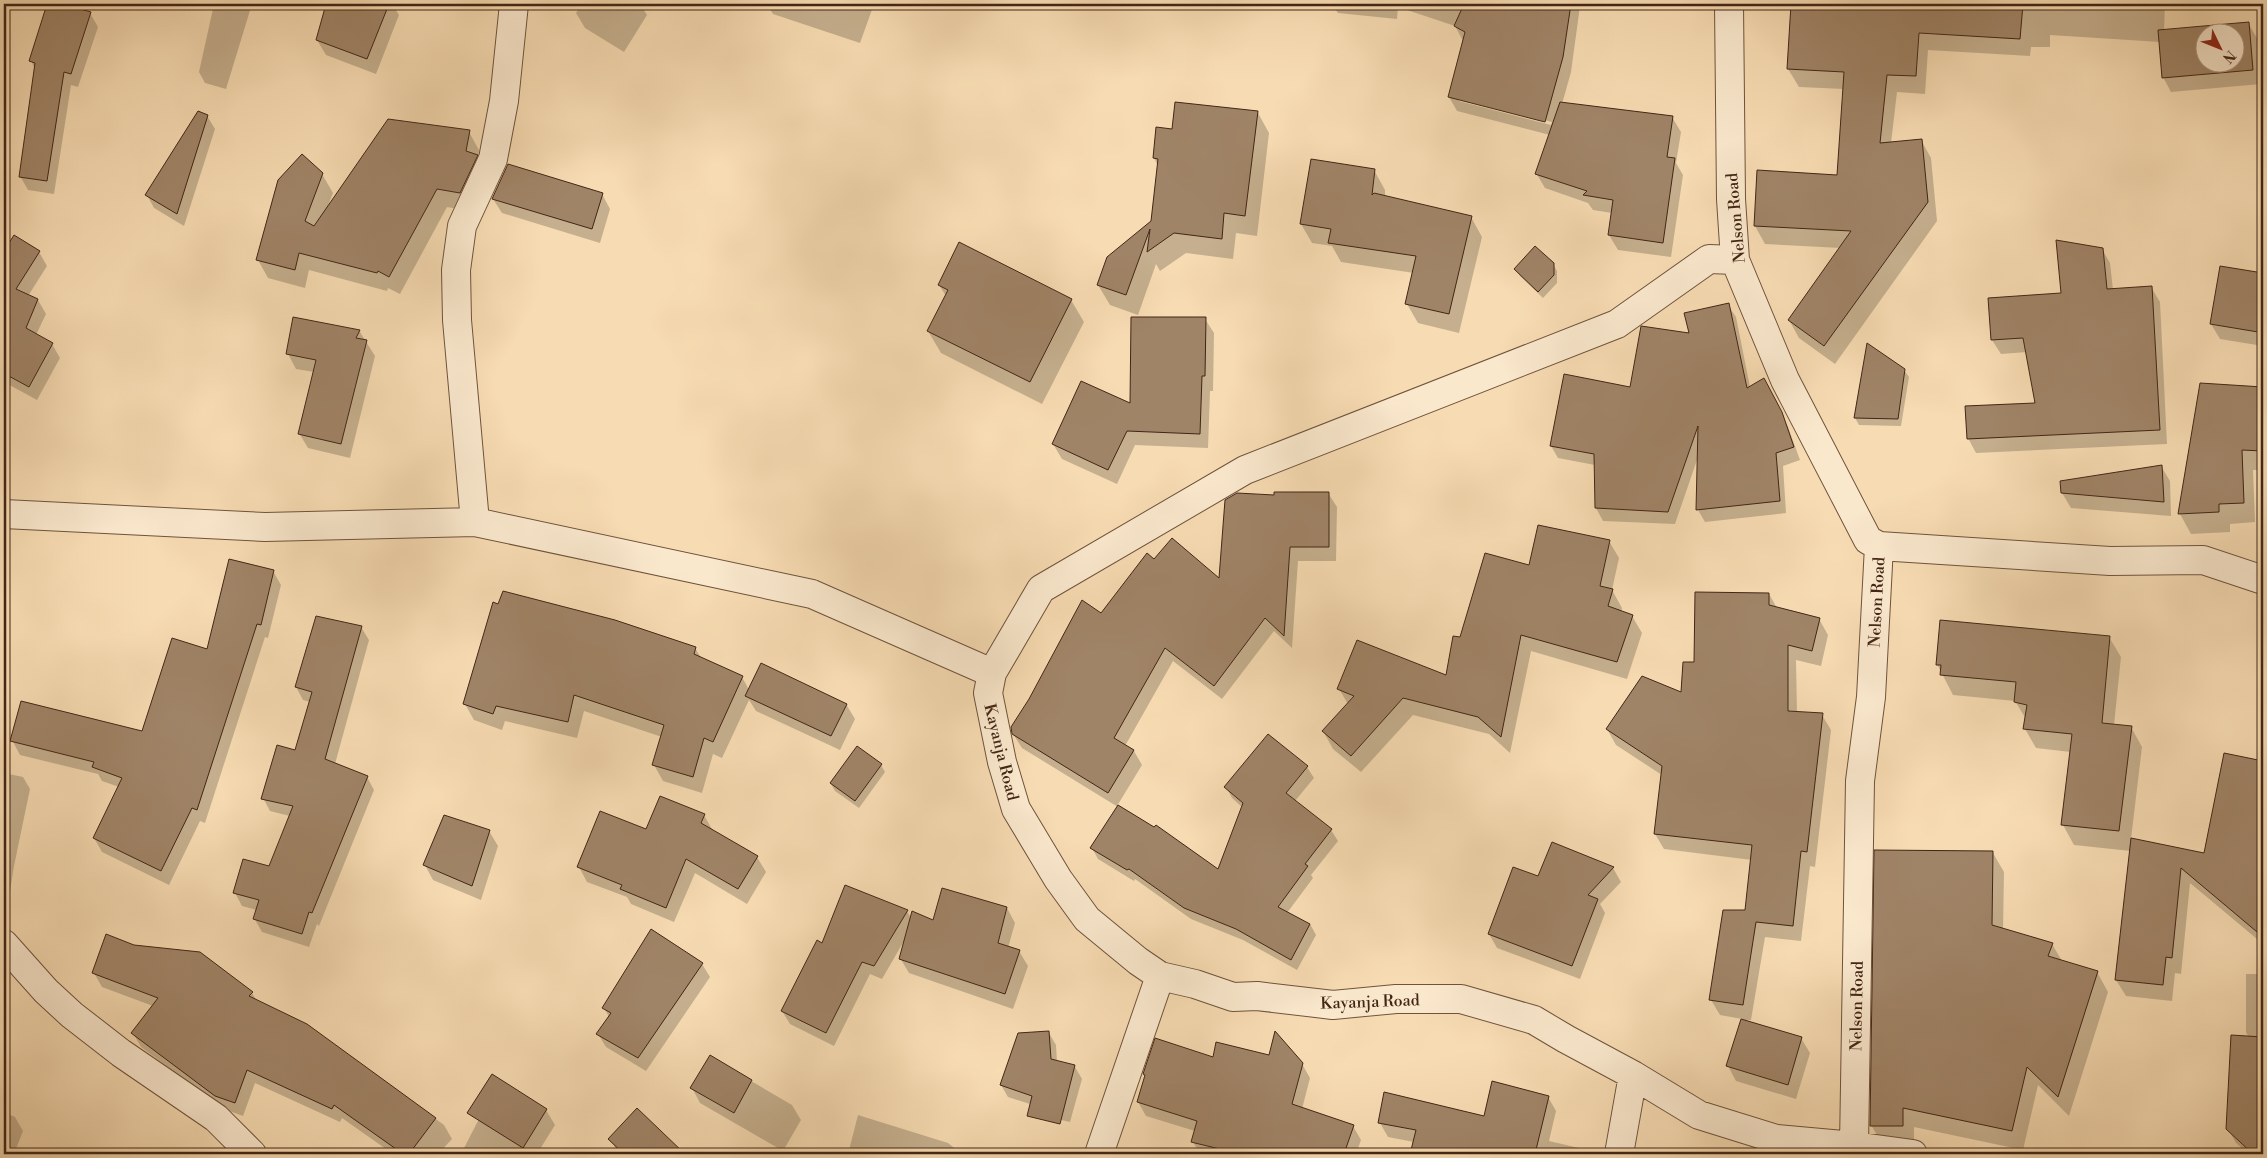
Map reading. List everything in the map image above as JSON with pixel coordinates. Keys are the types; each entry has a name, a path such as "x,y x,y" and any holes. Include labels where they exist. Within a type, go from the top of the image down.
{"street":[{"path":"475,522 459,356 456,270 462,226 493,159 504,101 514,4"},
{"name":"Nelson Road","path":"1729,4 1731,199 1735,260 1785,380 1868,540 1879,546 1871,697 1860,781 1854,1146"},
{"path":"4,514 265,527 475,522 812,594 992,673 1041,589 1245,470 1617,324 1709,259 1735,260"},
{"path":"1879,546 2110,561 2203,560 2263,580"},
{"name":"Kayanja Road","path":"992,673 988,693 1002,762 1016,809 1058,879 1087,919 1138,961 1160,976 1195,984 1233,997 1257,996 1333,1005 1396,999 1461,999 1534,1020 1699,1115 1776,1139 1854,1146 1913,1154"},
{"path":"4,944 46,991 72,1015 121,1053 216,1118 252,1154"},
{"path":"1098,1154 1160,976"},
{"path":"1619,1154 1632,1075"}],"building":[{"path":"47,4 63,4 91,12 71,74 64,72 47,181 19,177 35,63 29,61"},
{"path":"326,4 389,4 367,59 316,40"},
{"path":"1464,4 1571,4 1563,57 1545,122 1448,97 1465,32 1454,26"},
{"path":"1791,4 2023,4 2020,39 1919,33 1916,76 1887,75 1880,143 1922,139 1928,202 1824,346 1788,320 1851,231 1754,226 1757,170 1837,175 1844,72 1787,69"},
{"path":"2244,22 2249,22 2253,70 2244,71"},
{"path":"2194,27 2194,72 2230,72 2162,78 2158,30"},
{"path":"1175,102 1258,111 1245,216 1224,213 1222,239 1174,233 1147,252 1150,229 1126,295 1097,285 1107,257 1151,221 1158,159 1153,158 1156,127 1172,129"},
{"path":"1560,102 1673,116 1667,157 1675,158 1663,243 1608,235 1613,200 1583,195 1587,191 1535,174"},
{"path":"198,111 208,115 177,214 145,195"},
{"path":"388,119 470,130 466,151 478,155 460,193 437,189 389,277 378,271 377,273 299,253 295,270 256,260 278,180 302,154 323,173 305,221 314,226"},
{"path":"1311,159 1375,169 1372,195 1374,193 1472,216 1449,314 1405,304 1416,256 1328,243 1331,229 1300,224"},
{"path":"508,164 603,193 592,229 492,199"},
{"path":"14,235 40,251 16,289 38,299 26,328 53,343 29,387 5,374 4,378 4,251"},
{"path":"2056,240 2103,248 2107,289 2152,286 2160,430 1967,439 1965,406 2035,403 2023,338 1991,340 1988,298 2061,293"},
{"path":"959,242 1072,299 1030,382 927,331 948,290 938,285"},
{"path":"1535,246 1554,263 1554,275 1538,292 1514,269"},
{"path":"2220,266 2263,273 2263,298 2258,332 2210,324"},
{"path":"1729,303 1747,388 1764,378 1782,412 1794,447 1776,453 1780,501 1696,510 1698,426 1668,512 1595,508 1594,454 1550,446 1564,374 1630,387 1641,326 1689,333 1684,313"},
{"path":"293,317 360,330 356,338 367,340 341,444 298,434 316,360 286,354"},
{"path":"1131,317 1206,317 1205,376 1202,376 1200,434 1127,431 1108,470 1052,444 1081,381 1130,403"},
{"path":"1867,343 1905,369 1898,419 1854,418"},
{"path":"2200,383 2263,387 2263,451 2242,450 2244,503 2219,504 2219,512 2178,514"},
{"path":"2162,465 2164,502 2061,493 2060,481"},
{"path":"1274,492 1329,492 1329,547 1290,547 1284,636 1265,618 1214,686 1165,648 1114,738 1134,750 1108,793 1012,734 1011,727 1029,699 1082,600 1101,613 1147,553 1154,559 1172,538 1219,578 1225,500 1237,493 1274,495"},
{"path":"1538,525 1610,540 1600,586 1613,589 1608,606 1633,615 1617,662 1521,635 1501,737 1478,717 1403,698 1351,756 1322,731 1354,696 1337,689 1357,640 1446,675 1453,636 1460,637 1485,553 1529,565"},
{"path":"229,559 274,570 261,625 257,624 197,810 192,808 161,871 93,838 122,778 92,767 94,762 10,741 21,701 142,731 172,638 207,649"},
{"path":"503,591 615,620 696,647 694,654 743,676 713,742 704,738 693,777 652,765 664,725 574,695 568,722 496,706 493,714 463,704 493,602 498,604"},
{"path":"1695,592 1769,593 1769,605 1820,618 1812,651 1788,645 1788,711 1823,713 1807,852 1801,851 1793,926 1756,922 1743,1005 1709,1000 1723,910 1745,910 1752,845 1654,834 1662,766 1606,729 1642,676 1681,692 1683,662 1694,662"},
{"path":"316,616 362,626 325,759 368,776 312,913 309,912 302,934 253,919 259,900 233,893 243,859 269,866 293,806 261,799 277,745 295,750 312,692 295,687"},
{"path":"1940,620 2110,636 2102,723 2132,726 2119,831 2061,825 2072,734 2023,729 2027,705 2014,702 2016,682 1940,675 1941,665 1936,665"},
{"path":"761,663 847,704 831,736 745,696"},
{"path":"1268,734 1308,766 1286,793 1332,829 1305,864 1308,866 1278,907 1310,924 1291,960 1236,929 1184,908 1129,869 1127,870 1090,848 1118,805 1154,827 1156,825 1218,869 1243,803 1224,787"},
{"path":"857,746 882,764 855,801 830,783"},
{"path":"2224,753 2263,761 2263,871 2260,890 2263,893 2263,937 2181,868 2172,958 2166,957 2163,985 2115,980 2131,838 2204,853"},
{"path":"660,796 705,814 701,823 758,856 738,889 686,859 666,908 620,889 622,885 577,867 600,811 646,829"},
{"path":"444,815 490,830 472,886 423,865"},
{"path":"1552,842 1614,867 1588,895 1598,899 1572,966 1488,934 1513,867 1538,876"},
{"path":"1874,850 1993,851 1992,925 2053,943 2048,956 2098,971 2058,1097 2027,1067 2012,1131 1903,1108 1903,1126 1870,1126"},
{"path":"845,885 908,910 874,966 862,962 826,1033 781,1011 817,940 822,943"},
{"path":"942,888 1007,907 998,943 1020,950 1005,994 899,959 912,911 933,920"},
{"path":"651,929 703,963 638,1058 596,1034 611,1013 602,1008"},
{"path":"106,934 134,945 200,952 253,992 249,996 307,1024 436,1118 409,1154 403,1154 334,1105 332,1109 247,1070 235,1103 215,1096 131,1033 158,998 92,973"},
{"path":"1741,1019 1802,1037 1788,1085 1726,1066"},
{"path":"1049,1031 1051,1059 1075,1065 1060,1124 1027,1116 1032,1096 1000,1085 1018,1033"},
{"path":"1275,1031 1303,1063 1292,1104 1354,1125 1344,1154 1240,1154 1191,1142 1197,1121 1137,1102 1145,1075 1143,1074 1155,1038 1213,1057 1216,1042 1269,1055"},
{"path":"2231,1035 2263,1037 2258,1154 2253,1154 2226,1129"},
{"path":"710,1055 752,1080 734,1113 690,1088"},
{"path":"492,1074 547,1109 523,1148 467,1113"},
{"path":"1492,1081 1549,1096 1535,1154 1410,1154 1416,1130 1378,1123 1384,1092 1484,1116"},
{"path":"637,1108 685,1154 624,1154 608,1139"}]}
